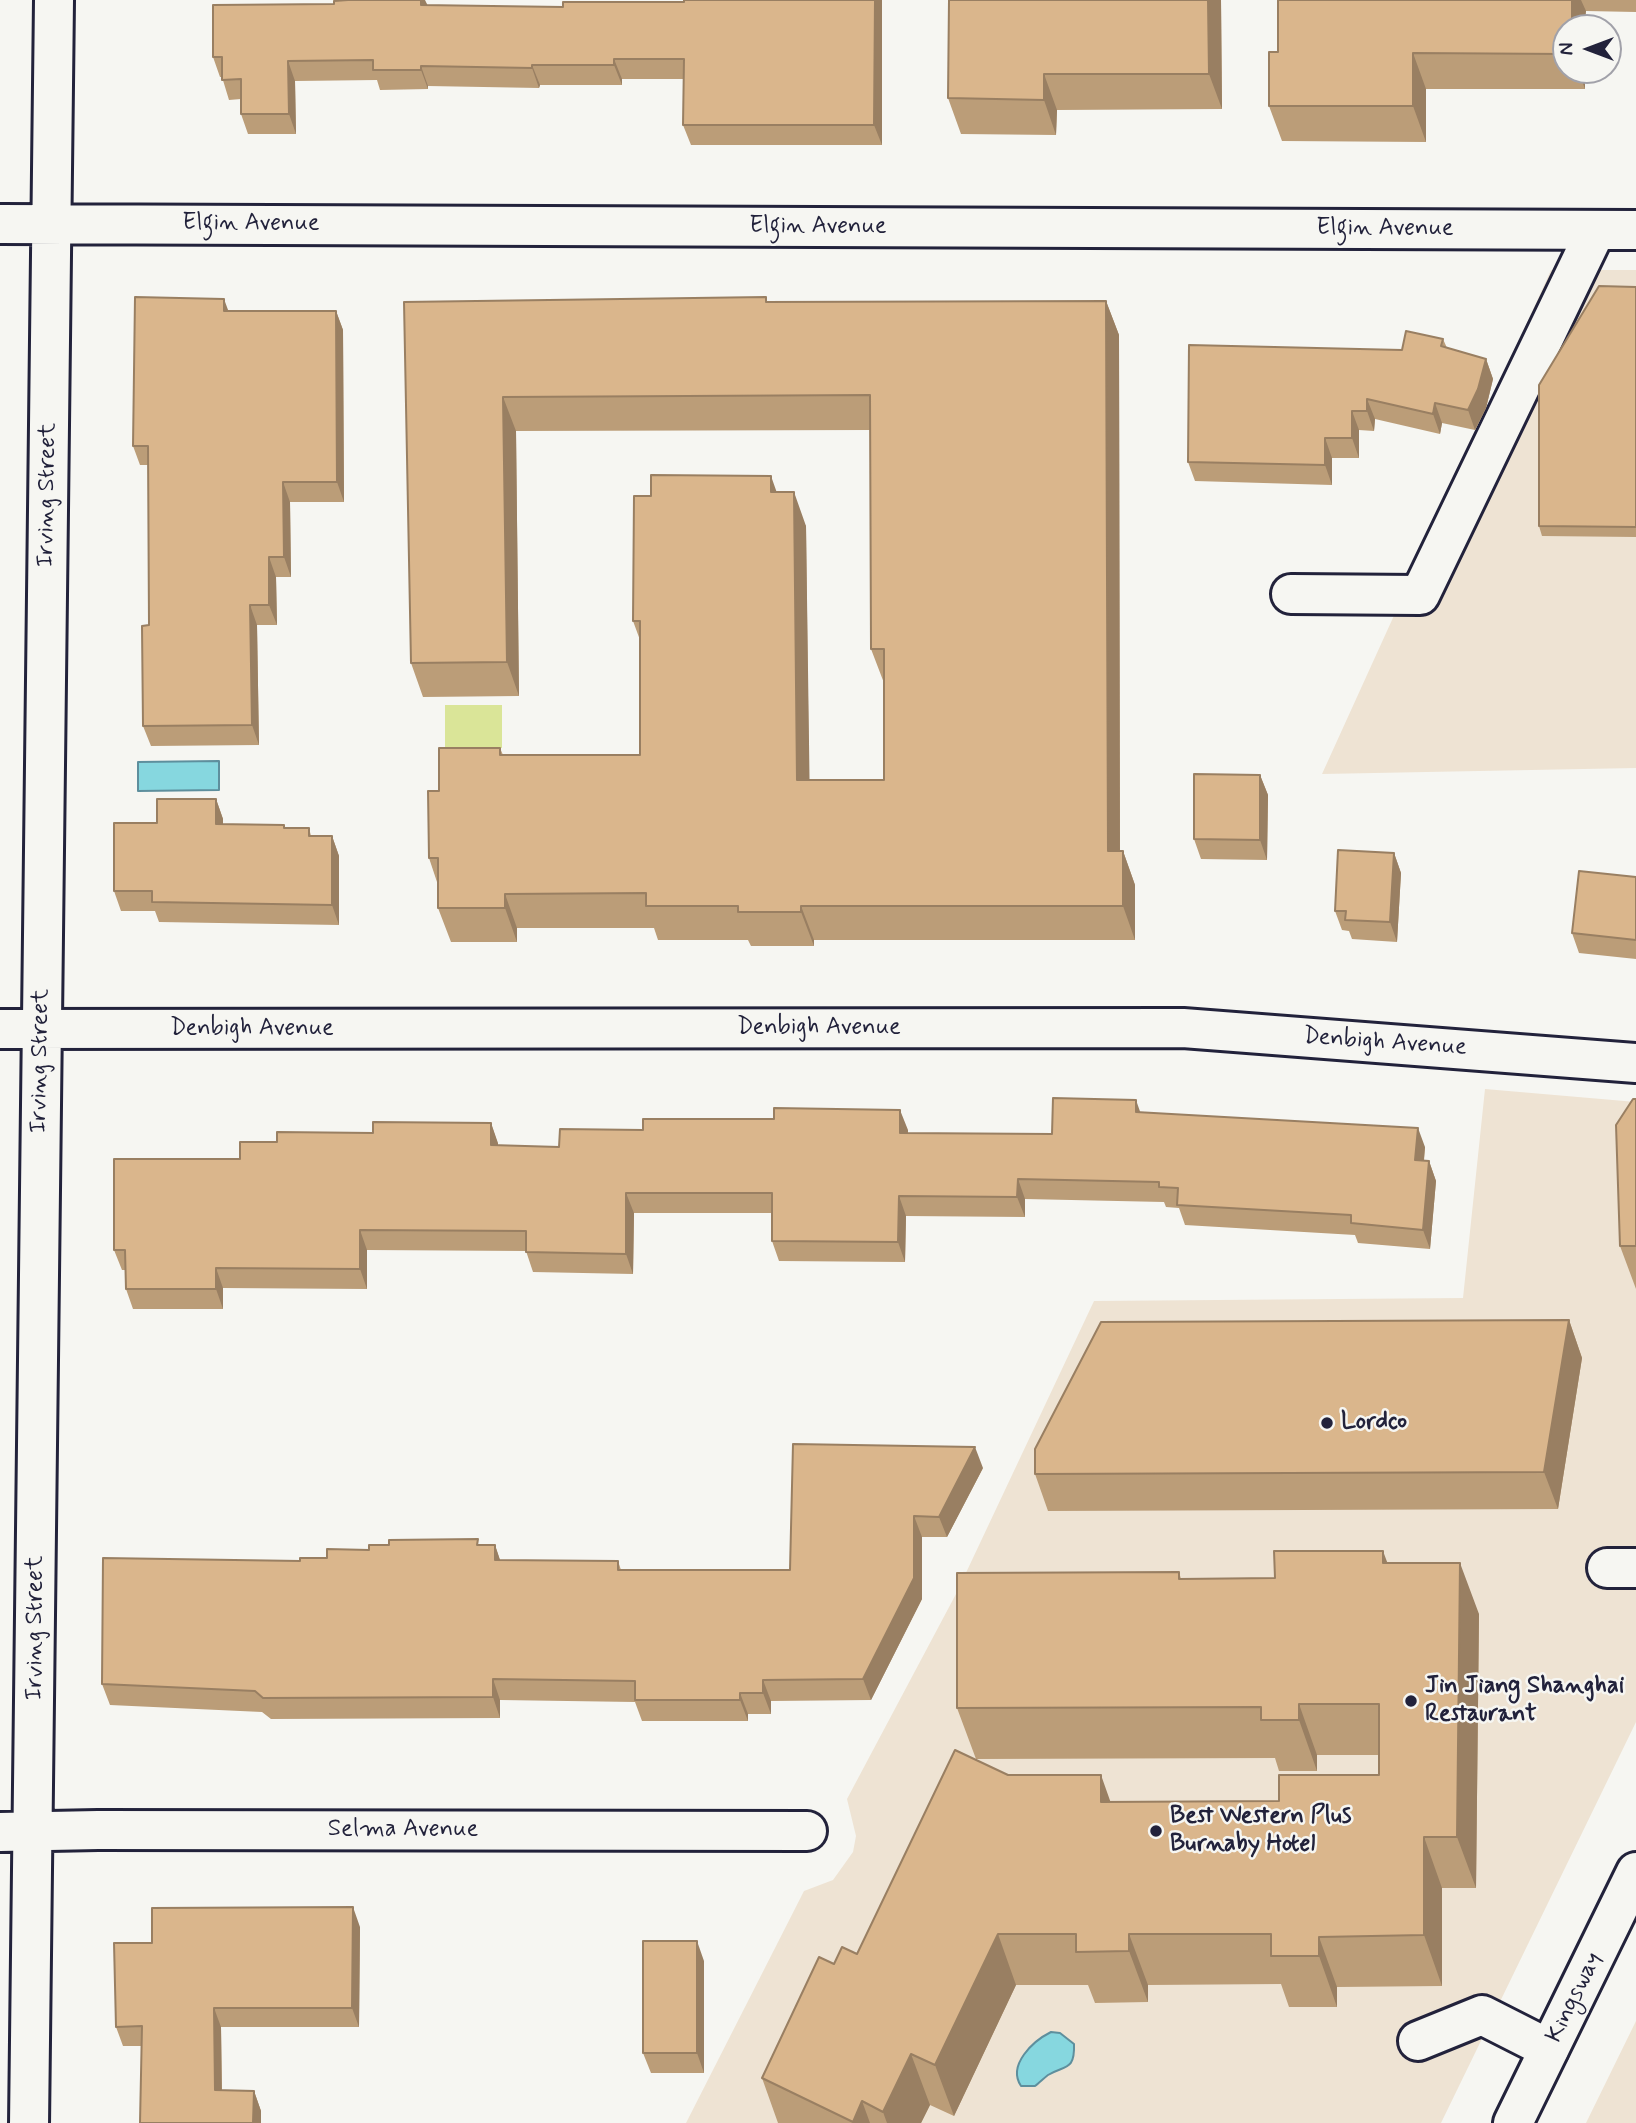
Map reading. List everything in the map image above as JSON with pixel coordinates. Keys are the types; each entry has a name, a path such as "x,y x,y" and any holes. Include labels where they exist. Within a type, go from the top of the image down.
{"street":[{"name":"Irving Street","path":"29,2123 17,1831 42,1030 54,0"},
{"name":"Elgin Avenue","path":"0,224 1636,230"},
{"path":"1291,594 1420,595 1597,230"},
{"name":"Denbigh Avenue","path":"0,1029 1183,1028 1636,1063"},
{"name":"Selma Avenue","path":"17,1831 807,1831"},
{"name":"Kingsway","path":"1513,2123 1636,1872"},
{"path":"1418,2041 1482,2015 1549,2049"}],"shaded area":[{"path":"1551,270 1636,270 1636,768 1322,774"},
{"path":"1485,1089 1636,1102 1636,1722 1441,2123 686,2123 804,1891 833,1880 853,1852 856,1836 847,1799 956,1594 1094,1301 1463,1298"},
{"path":"1636,2021 1636,2123 1586,2123"}],"green space":[{"path":"445,705 502,705 502,748 445,749"}],"water":[{"path":"219,761 219,790 138,791 138,762"},
{"path":"1051,2032 1060,2033 1074,2044 1071,2063 1048,2075 1035,2086 1021,2086 1017,2070 1024,2054"}],"building":[{"path":"421,0 421,5 563,7 563,2 875,0 874,125 683,125 684,59 614,59 614,65 532,65 532,68 421,66 421,70 373,70 373,60 288,61 289,114 241,114 241,79 222,80 222,57 213,57 213,5 334,4 334,1"},
{"path":"949,0 1208,0 1209,74 1044,74 1044,100 948,98"},
{"path":"1278,0 1572,0 1572,14 1552,14 1552,54 1413,53 1413,106 1269,106 1269,52 1278,52"},
{"path":"1599,286 1636,287 1636,527 1539,526 1539,385"},
{"path":"135,297 224,299 224,311 336,311 337,482 283,482 284,557 269,557 269,605 250,605 252,725 143,726 142,626 149,625 148,446 133,446"},
{"path":"766,297 766,302 1106,301 1108,851 1123,851 1123,906 801,906 801,912 738,912 738,906 646,906 646,893 505,894 505,908 438,908 438,858 429,858 428,791 439,791 439,748 500,748 500,755 640,755 640,621 633,621 634,496 651,496 651,475 771,476 771,492 794,492 797,780 884,780 884,649 871,649 870,395 503,397 507,662 411,663 404,302"},
{"path":"1406,331 1443,339 1441,346 1486,359 1478,389 1468,410 1435,403 1433,414 1367,399 1367,411 1352,411 1352,438 1325,438 1325,465 1188,462 1189,345 1402,350"},
{"path":"1194,774 1260,775 1260,840 1194,839"},
{"path":"157,799 216,799 216,824 284,825 284,828 309,828 309,836 332,836 332,905 152,902 152,891 114,891 114,823 157,823"},
{"path":"1338,850 1394,853 1390,922 1345,920 1346,911 1335,911"},
{"path":"1579,871 1636,877 1636,940 1572,933"},
{"path":"1053,1098 1136,1100 1136,1112 1418,1128 1415,1160 1429,1161 1423,1230 1351,1223 1351,1215 1177,1205 1178,1188 1159,1187 1159,1182 1018,1179 1017,1197 899,1196 898,1242 772,1241 772,1193 626,1193 626,1254 526,1252 526,1231 360,1230 360,1269 216,1268 216,1289 126,1289 125,1250 114,1250 114,1159 240,1159 240,1142 277,1142 277,1132 373,1133 373,1122 491,1123 491,1145 559,1147 560,1129 643,1130 643,1119 774,1119 774,1108 900,1110 900,1133 1052,1134"},
{"path":"1633,1099 1636,1099 1636,1246 1620,1246 1616,1125"},
{"name":"Lordco","path":"1569,1320 1544,1472 1035,1474 1035,1449 1101,1322"},
{"path":"793,1444 975,1447 939,1517 914,1516 914,1578 863,1679 763,1680 763,1693 740,1693 740,1700 635,1700 635,1681 493,1679 493,1697 263,1698 255,1691 102,1684 103,1558 300,1561 300,1558 327,1558 327,1549 369,1550 369,1545 389,1545 389,1540 478,1539 477,1545 495,1545 495,1560 618,1561 618,1570 790,1570"},
{"path":"1274,1551 1383,1551 1383,1563 1460,1563 1457,1837 1424,1837 1424,1935 1319,1937 1319,1956 1271,1956 1271,1934 1129,1934 1129,1951 1076,1952 1076,1934 998,1934 935,2065 911,2054 883,2112 862,2101 853,2122 762,2078 819,1957 834,1964 842,1947 857,1954 955,1750 1008,1775 1101,1775 1101,1802 1279,1801 1279,1775 1379,1775 1379,1704 1299,1704 1299,1720 1261,1720 1261,1707 957,1708 957,1573 1179,1572 1179,1579 1275,1578"},
{"path":"353,1907 352,2008 214,2008 215,2090 254,2091 253,2123 140,2123 142,2026 116,2027 114,1943 152,1943 152,1908"},
{"path":"643,1941 697,1941 697,2053 643,2053"}],"place":[{"name":"Lordco","path":"1327,1423"},
{"name":"Jin Jiang Shanghai Restaurant","path":"1411,1701"},
{"name":"Best Western Plus Burnaby Hotel","path":"1156,1831"}]}
